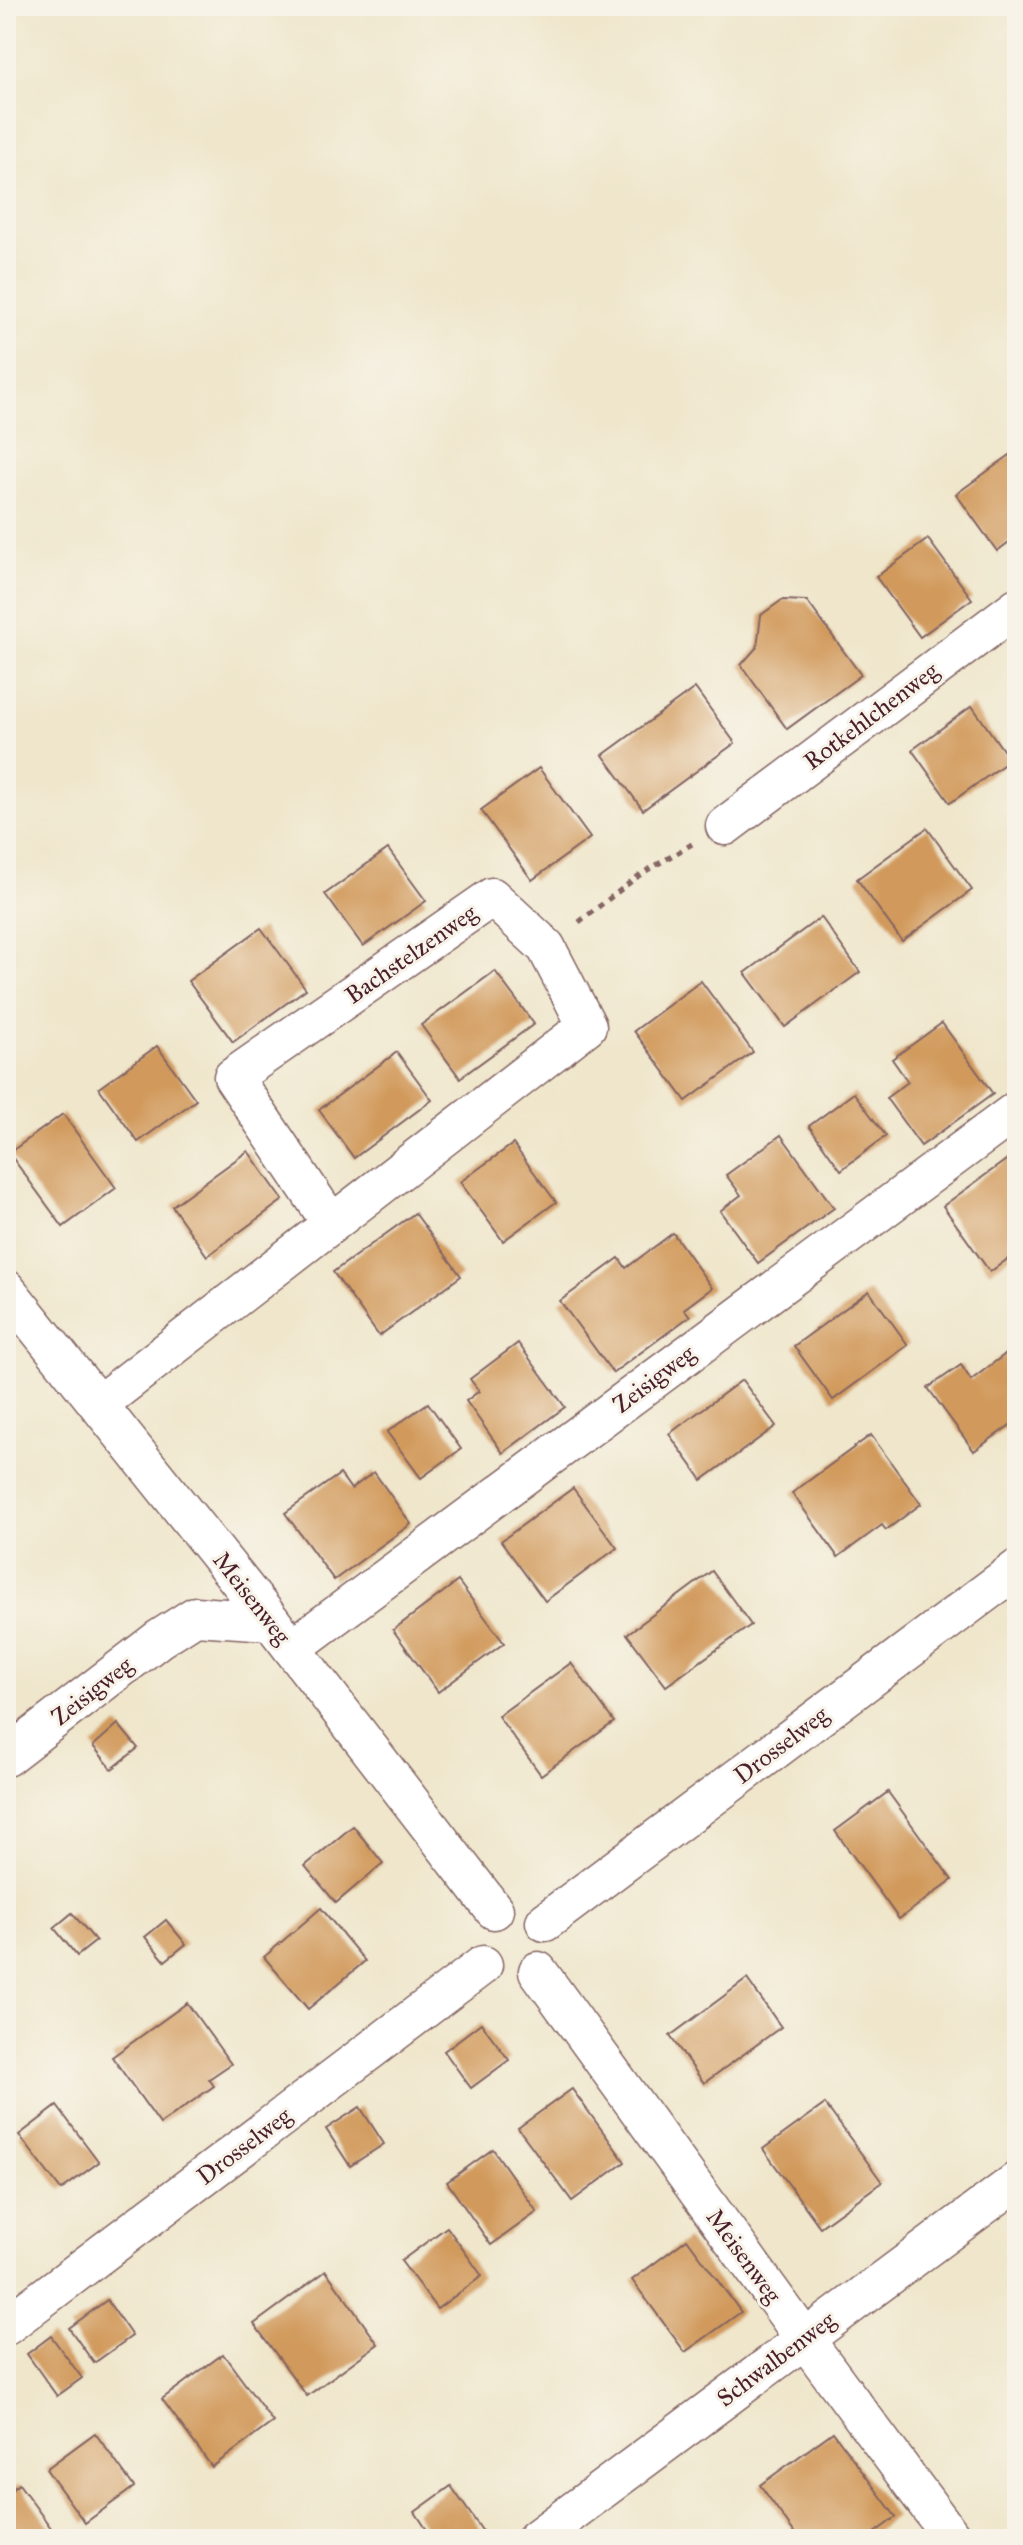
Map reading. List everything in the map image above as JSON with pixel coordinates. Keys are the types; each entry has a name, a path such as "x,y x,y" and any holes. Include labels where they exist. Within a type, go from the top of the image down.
{"street":[{"name":"Rotkehlchenweg","path":"725,826 1017,607"},
{"name":"Bachstelzenweg","path":"99,1404 587,1026 546,947 492,897 233,1077 331,1223"},
{"name":"Zeisigweg","path":"6,1757 159,1639 195,1616 281,1634 1017,1110"},
{"name":"Meisenweg","path":"6,1289 281,1634 494,1910"},
{"name":"Drosselweg","path":"545,1922 1017,1569"},
{"path":"521,1906 530,1909 545,1922 551,1942 546,1963 538,1971 520,1981 509,1981 499,1978 483,1965 477,1954 478,1929 494,1910 521,1906"},
{"name":"Drosselweg","path":"6,2326 483,1965"},
{"name":"Meisenweg","path":"538,1971 953,2539"},
{"name":"Schwalbenweg","path":"536,2539 1017,2181"}],"path":[{"path":"546,947 641,874 725,826"}],"building":[{"path":"1017,450 1017,536 997,551 956,494"},
{"path":"928,539 972,599 920,637 876,577"},
{"path":"782,600 807,601 861,675 787,729 741,665 757,647 761,615"},
{"path":"695,688 735,743 643,810 603,755"},
{"path":"972,706 1010,760 950,803 912,750"},
{"path":"539,768 590,838 532,880 481,810"},
{"path":"927,828 972,890 902,941 857,879"},
{"path":"388,849 426,901 363,946 325,894"},
{"path":"821,917 860,972 785,1027 745,973"},
{"path":"261,928 306,989 233,1042 188,981"},
{"path":"495,971 534,1024 460,1078 421,1025"},
{"path":"701,981 753,1052 686,1101 634,1031"},
{"path":"942,1023 993,1094 921,1146 886,1098 908,1082 892,1059"},
{"path":"157,1046 196,1100 138,1142 99,1088"},
{"path":"397,1052 432,1100 354,1158 319,1110"},
{"path":"854,1093 886,1136 841,1170 809,1126"},
{"path":"63,1114 116,1188 63,1227 9,1153"},
{"path":"781,1135 834,1208 758,1263 720,1211 741,1195 726,1175"},
{"path":"513,1144 556,1202 503,1241 460,1182"},
{"path":"248,1151 283,1200 207,1256 172,1206"},
{"path":"1013,1155 1017,1161 1017,1252 990,1272 943,1206"},
{"path":"415,1213 461,1276 379,1336 333,1272"},
{"path":"673,1233 712,1288 684,1309 690,1316 613,1373 560,1301 619,1258 626,1268"},
{"path":"869,1291 908,1345 833,1400 794,1346"},
{"path":"518,1343 565,1407 503,1453 466,1401 479,1391 470,1379"},
{"path":"1008,1352 1017,1364 1017,1420 974,1451 928,1388 961,1365 971,1380"},
{"path":"742,1380 776,1426 702,1480 669,1434"},
{"path":"428,1403 461,1449 421,1478 387,1432"},
{"path":"871,1435 921,1504 886,1530 882,1525 838,1557 792,1493"},
{"path":"374,1472 411,1524 334,1580 285,1513 340,1474 351,1489"},
{"path":"573,1488 617,1548 545,1601 501,1541"},
{"path":"712,1571 751,1625 666,1686 627,1634"},
{"path":"458,1581 504,1643 438,1692 393,1630"},
{"path":"571,1663 614,1722 541,1775 498,1716"},
{"path":"118,1724 138,1748 112,1769 93,1746"},
{"path":"888,1792 952,1880 899,1919 835,1831"},
{"path":"353,1826 383,1863 336,1903 305,1866"},
{"path":"321,1908 365,1961 308,2009 264,1957"},
{"path":"72,1913 96,1941 77,1956 54,1928"},
{"path":"166,1920 186,1944 165,1961 145,1937"},
{"path":"747,1979 781,2027 704,2083 670,2036"},
{"path":"187,2003 231,2064 209,2079 214,2086 160,2124 112,2057"},
{"path":"481,2023 509,2060 471,2088 444,2051"},
{"path":"572,2089 625,2162 572,2201 518,2128"},
{"path":"825,2104 882,2182 820,2227 763,2149"},
{"path":"57,2106 99,2162 61,2190 19,2135"},
{"path":"360,2107 384,2144 350,2166 326,2129"},
{"path":"493,2149 537,2212 491,2245 447,2182"},
{"path":"447,2227 482,2276 437,2309 401,2261"},
{"path":"687,2239 741,2312 685,2352 632,2280"},
{"path":"326,2271 378,2344 307,2396 254,2324"},
{"path":"107,2300 132,2336 94,2363 69,2328"},
{"path":"51,2336 82,2378 57,2396 27,2354"},
{"path":"223,2354 273,2422 212,2467 162,2399"},
{"path":"833,2432 896,2517 866,2539 799,2539 760,2485"},
{"path":"95,2433 134,2487 85,2523 46,2469"},
{"path":"19,2484 59,2539 6,2539 6,2494"},
{"path":"451,2486 488,2539 433,2539 415,2512"}]}
